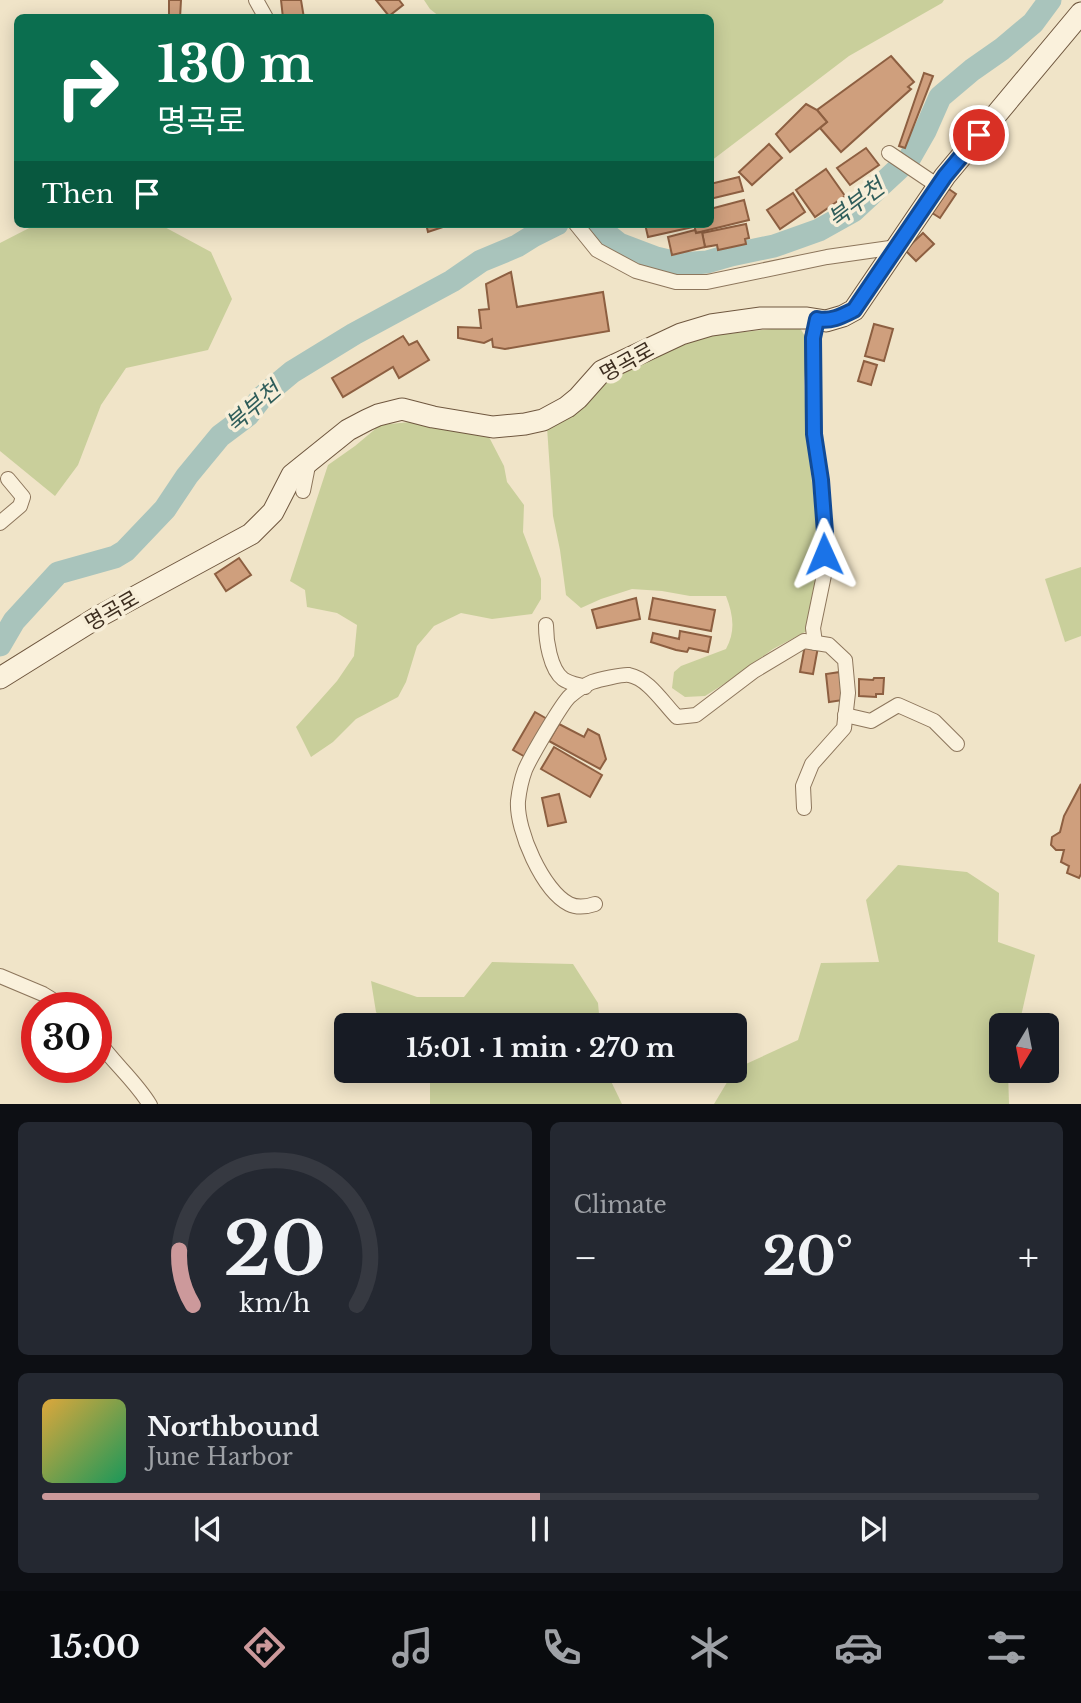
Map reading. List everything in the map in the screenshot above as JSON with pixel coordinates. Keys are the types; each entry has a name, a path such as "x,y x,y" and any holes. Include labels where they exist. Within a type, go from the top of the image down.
{"main road":[{"name":"명곡로","path":"0,678 98,617 251,534 274,513 292,475 348,430 378,415 402,409 433,418 493,427 543,420 578,398 602,371 681,334 711,325 761,318 826,321 854,310 945,176 1081,12"}],"street":[{"path":"889,153 938,186"},
{"path":"579,228 597,250 636,271 676,282 707,282 827,257 897,247"},
{"path":"815,643 813,628 824,575 825,532 814,434 813,338 817,319"},
{"path":"303,491 309,461"},
{"path":"0,523 20,506 23,497 8,479"},
{"path":"546,625 552,663 563,680 585,687"},
{"path":"595,904 584,907 570,905 556,894 529,848 518,802 525,771 568,698 593,682 628,675 650,685 677,717 696,715 781,653 804,641 829,645 845,660 848,693 844,728 812,764 803,786 804,808"},
{"path":"845,715 871,721 898,705 934,721 957,744"},
{"path":"0,976 38,992"},
{"path":"112,1057 150,1104"}],"green space":[{"path":"424,0 944,0 849,56 714,159 714,14 436,14"},
{"path":"29,228 166,228 211,252 232,299 208,350 126,368 101,405 78,465 55,496 0,451 0,243"},
{"path":"799,326 807,340 804,381 806,429 819,546 814,601 807,631 773,649 705,696 685,697 672,688 674,672 681,666 726,649 729,642 732,622 726,596 690,596 632,589 581,608 566,595 553,516 547,427 606,379 663,350 708,336"},
{"path":"410,422 489,437 504,466 507,482 524,505 523,532 541,579 541,599 532,614 492,619 461,613 434,626 417,646 406,682 398,697 356,719 333,742 311,757 296,727 337,681 354,656 357,625 337,613 307,607 305,590 290,581 328,465 380,425"},
{"path":"1081,567 1081,636 1065,642 1045,579"},
{"path":"898,865 967,872 999,893 998,942 1035,955 1022,1013 989,1013 989,1083 1008,1083 1009,1104 714,1104 727,1083 747,1083 747,1063 798,1040 821,963 879,962 866,900"},
{"path":"492,962 573,964 598,1003 599,1013 377,1013 371,981 417,997 464,997"},
{"path":"430,1083 612,1083 622,1104 430,1104"}],"building":[{"path":"169,0 181,0 180,14 169,14"},
{"path":"281,0 301,0 303,14 283,14"},
{"path":"376,0 399,0 403,5 387,14"},
{"path":"891,56 914,82 908,87 911,89 841,152 820,128 827,122 817,110"},
{"path":"924,73 933,76 905,148 899,146"},
{"path":"806,104 817,110 827,122 790,152 776,134"},
{"path":"769,144 782,158 752,185 739,172"},
{"path":"866,148 879,165 850,185 837,168"},
{"path":"826,169 845,196 815,217 796,190"},
{"path":"739,177 743,191 714,198 714,183"},
{"path":"946,187 956,194 940,218 929,211"},
{"path":"793,193 805,212 780,229 767,210"},
{"path":"744,200 749,220 696,233 695,228 714,228 714,208"},
{"path":"746,224 749,238 745,239 746,244 718,250 717,245 705,247 702,233"},
{"path":"646,228 688,228 648,237"},
{"path":"695,230 696,233 702,232 705,247 672,255 668,237"},
{"path":"923,233 934,244 916,261 905,250"},
{"path":"511,272 517,307 603,292 609,331 505,349 493,347 492,339 484,343 458,338 458,327 481,328 479,310 489,309 486,284"},
{"path":"874,324 893,329 884,361 865,356"},
{"path":"403,336 409,345 417,341 429,360 399,378 393,367 343,397 332,378"},
{"path":"864,361 877,365 871,385 858,381"},
{"path":"239,558 251,575 226,591 215,574"},
{"path":"636,598 640,619 597,628 592,610"},
{"path":"653,598 715,610 711,631 649,619"},
{"path":"680,631 711,637 708,652 689,648 687,652 651,642 653,633 679,639"},
{"path":"805,645 818,647 813,674 800,672"},
{"path":"840,672 843,700 829,702 826,674"},
{"path":"884,678 883,694 876,694 876,697 859,696 859,679"},
{"path":"535,712 549,720 527,758 513,750"},
{"path":"559,724 584,737 588,729 599,735 606,759 600,769 549,741"},
{"path":"554,747 602,775 590,797 541,769"},
{"path":"1081,784 1079,878 1067,873 1069,866 1061,862 1064,850 1056,850 1051,845 1052,837 1060,832 1064,816"},
{"path":"559,794 566,822 548,826 542,798"}],"waterway":[{"name":"북부천","path":"599,228 619,244 681,264 707,262 774,246 819,230 853,211 909,159 940,97 1033,23 1050,0"},
{"name":"북부천","path":"0,645 14,621 58,573 115,557 125,551 165,509 187,476 220,436 248,415 262,397 292,372 354,334 452,281 481,261 517,246 549,228"}],"route":[{"path":"824,554 821,480 814,434 813,338 817,319 826,321 854,310 945,176 979,135"}]}
